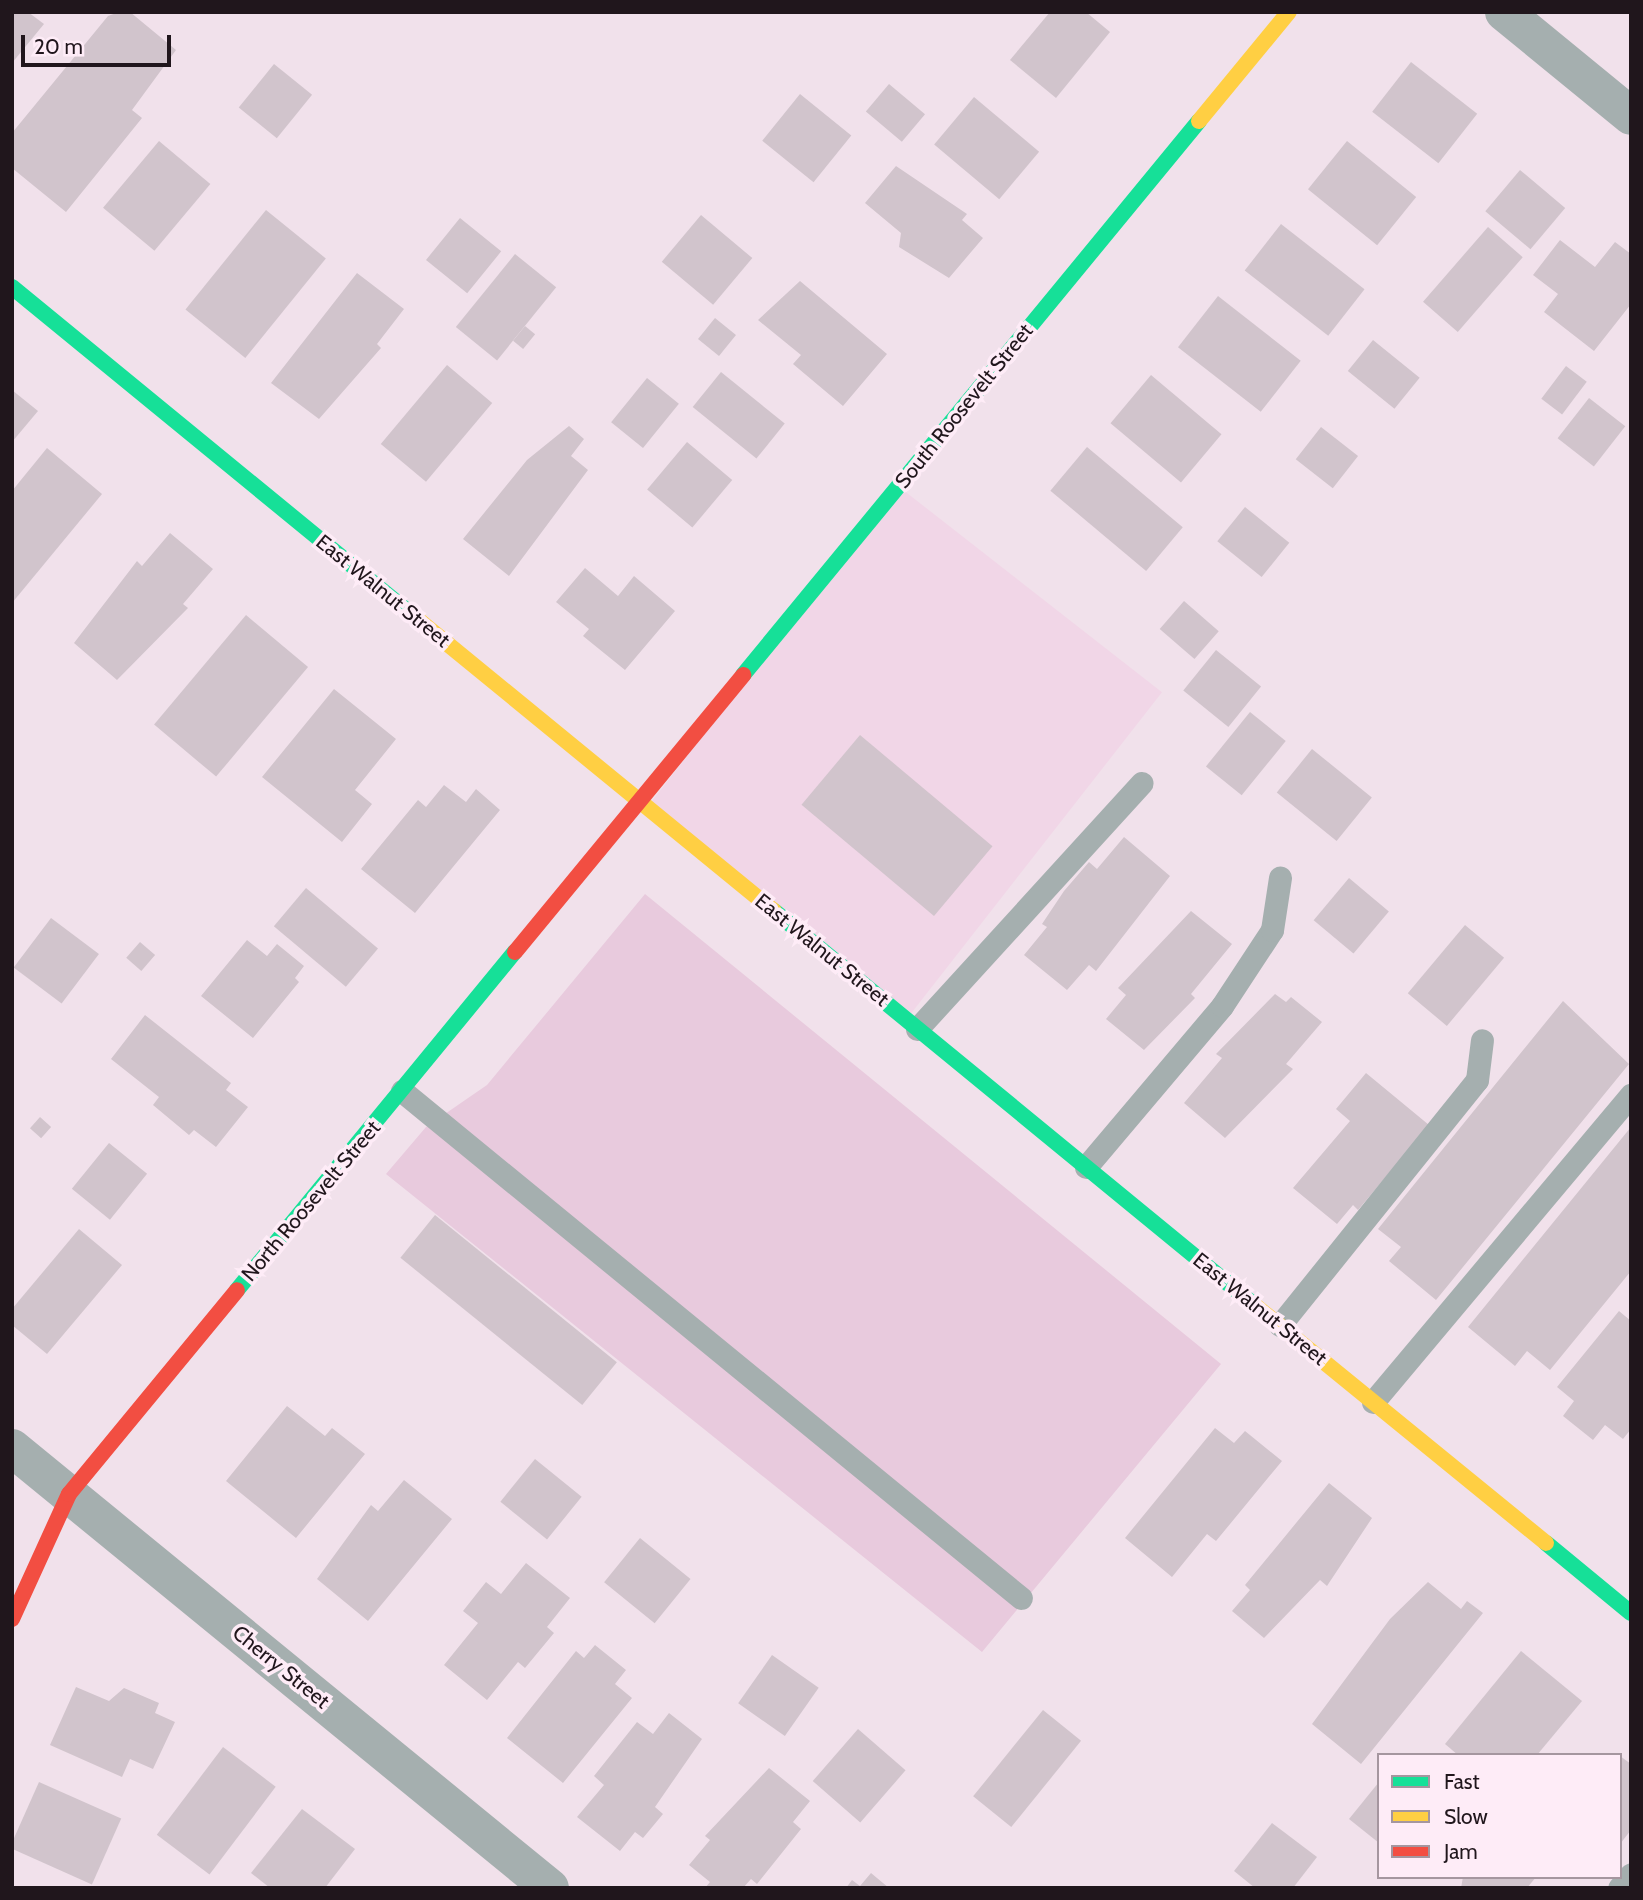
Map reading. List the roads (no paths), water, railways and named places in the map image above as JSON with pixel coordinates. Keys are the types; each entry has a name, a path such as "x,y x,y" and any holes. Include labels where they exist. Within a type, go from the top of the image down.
{"street":[{"name":"South Roosevelt Street","path":"640,801 1289,12"},
{"path":"1504,12 1631,116"},
{"name":"East Walnut Street","path":"12,287 1631,1613"},
{"name":"North Roosevelt Street","path":"12,1619 69,1494 640,801"},
{"name":"Cherry Street","path":"12,1448 550,1888"}],"lane":[{"path":"917,1029 1142,783"},
{"path":"1086,1167 1222,1006 1272,930 1280,878"},
{"path":"1280,1325 1477,1080 1482,1040"},
{"path":"402,1091 1021,1598"},
{"path":"1373,1402 1631,1096"},
{"path":"1619,1888 1631,1874"}]}
